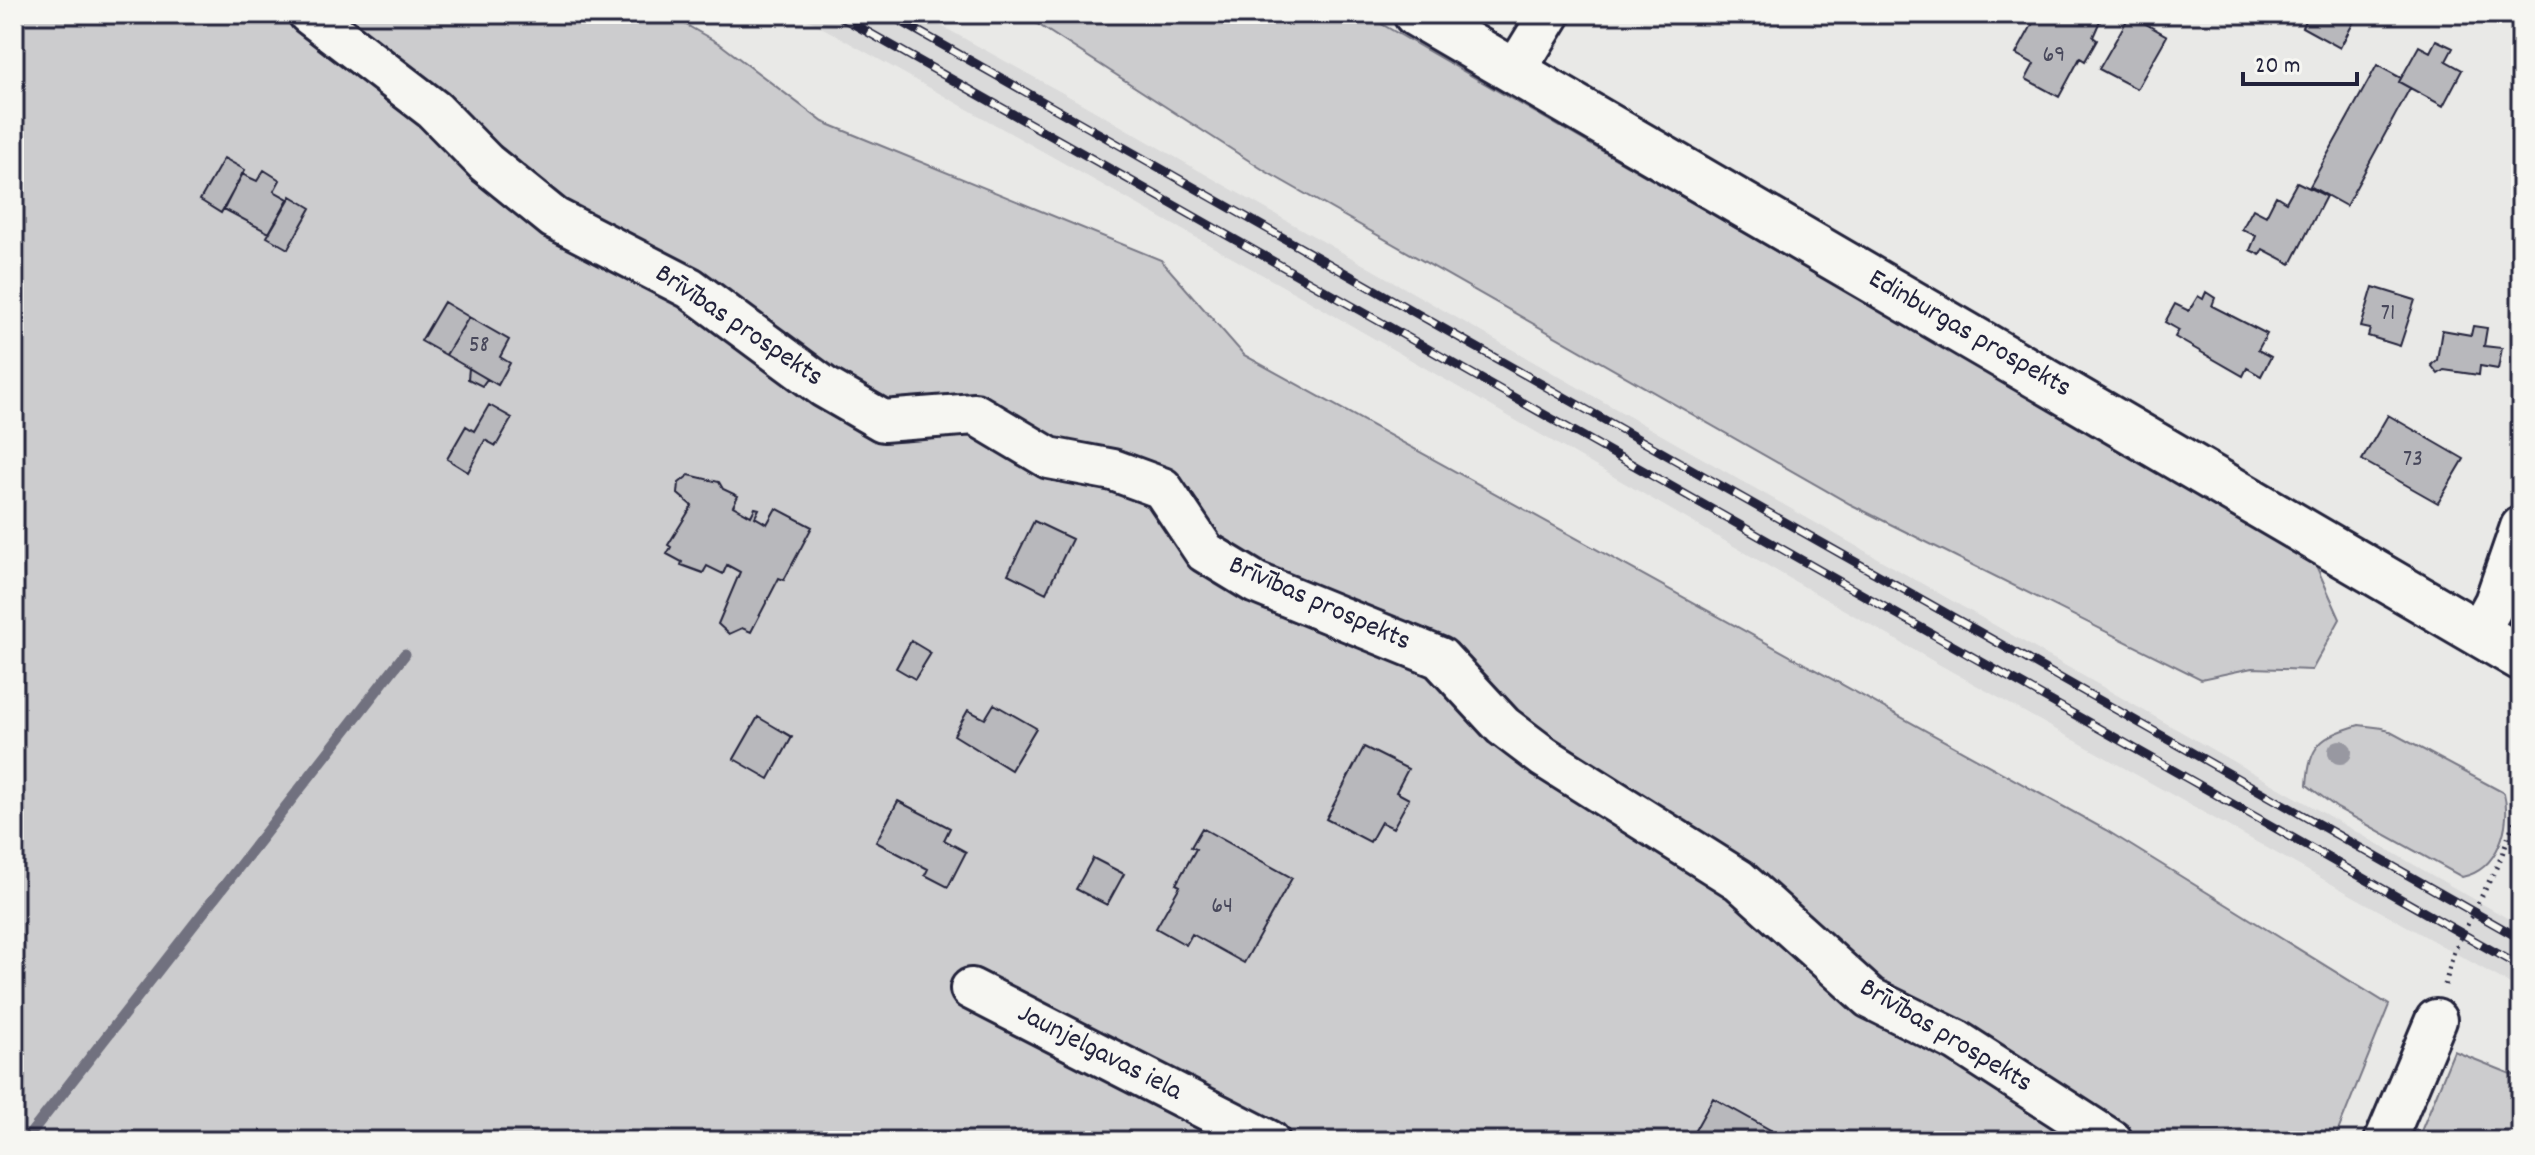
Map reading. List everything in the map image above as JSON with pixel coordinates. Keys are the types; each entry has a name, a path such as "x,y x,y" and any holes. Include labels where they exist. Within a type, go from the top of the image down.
{"street":[{"name":"Brīvības prospekts","path":"309,14 434,110 486,163 554,218 690,288 824,387 883,421 975,414 1049,458 1113,470 1162,488 1205,552 1243,575 1440,658 1503,726 1544,757 1739,880 1870,998 1957,1041 2112,1141"},
{"name":"Edinburgas prospekts","path":"1416,14 2521,658"},
{"path":"1515,71 1550,14"},
{"path":"2478,633 2500,590 2521,527"},
{"name":"Jaunjelgavas iela","path":"971,989 1269,1141"},
{"path":"2385,1141 2436,1020"}],"path":[{"path":"2436,1020 2454,951 2500,860 2521,802"}],"shaded area":[{"path":"14,14 667,14 720,44 823,122 1161,260 1244,355 2106,830 2389,1005 2334,1141 14,1141"},
{"path":"798,14 920,14 1079,102 2521,926 2521,990 1933,661 1302,297"},
{"path":"1022,14 1364,14 2314,561 2340,619 2312,670 2252,668 2201,679 1850,504 1265,171"},
{"path":"2359,725 2383,728 2504,793 2504,832 2500,844 2485,865 2462,877 2337,808 2307,785 2311,760 2320,744 2326,738"},
{"path":"2454,1051 2521,1078 2521,1141 2417,1141"}],"building":[{"path":"2038,14 2103,14 2093,37 2097,40 2085,61 2080,58 2059,97 2026,79 2034,64 2016,54"},
{"path":"2308,14 2358,14 2340,48 2302,27"},
{"path":"2130,15 2167,36 2137,89 2099,69"},
{"path":"2436,40 2453,48 2446,61 2462,70 2443,106 2399,82 2419,46 2430,52"},
{"path":"2377,65 2401,78 2399,82 2410,88 2346,206 2310,186"},
{"path":"224,158 245,170 221,213 200,200"},
{"path":"264,170 280,180 274,191 288,199 269,233 224,209 242,174 257,181"},
{"path":"2297,182 2326,196 2291,264 2263,249 2260,255 2250,250 2256,236 2242,229 2253,209 2266,216 2276,196 2286,202"},
{"path":"291,196 311,208 288,249 267,237"},
{"path":"2373,287 2415,300 2400,346 2368,336 2370,329 2361,327"},
{"path":"2206,292 2215,298 2212,306 2267,334 2258,350 2271,357 2261,376 2247,368 2243,376 2175,337 2179,330 2165,322 2175,304 2189,311 2198,296 2203,299"},
{"path":"444,302 469,317 446,355 421,341"},
{"path":"469,317 509,340 500,357 510,363 498,385 446,355"},
{"path":"2473,326 2487,328 2484,346 2502,348 2498,369 2480,366 2479,375 2444,370 2438,374 2431,365 2437,360 2442,330 2471,335"},
{"path":"469,368 487,379 482,386 468,379"},
{"path":"489,405 512,418 496,446 485,440 468,472 447,459 466,426 474,431"},
{"path":"2388,415 2464,459 2438,503 2362,460"},
{"path":"689,475 719,482 723,489 738,496 733,506 751,516 755,508 759,509 755,517 767,524 776,508 812,527 784,580 779,578 751,632 742,628 729,634 718,624 740,572 727,565 723,574 707,566 703,573 681,565 682,562 667,554 671,547 668,545 692,506 678,494 679,483"},
{"path":"1034,521 1072,539 1046,593 1008,574"},
{"path":"911,641 931,653 915,679 896,668"},
{"path":"994,704 1036,728 1011,770 954,735 968,710 985,719"},
{"path":"758,717 792,737 769,779 734,759"},
{"path":"1364,747 1408,769 1396,792 1409,799 1393,828 1381,822 1370,842 1326,819"},
{"path":"898,801 950,828 944,840 966,852 948,887 925,875 928,869 876,842"},
{"path":"1202,828 1292,878 1244,963 1192,934 1186,945 1156,928 1180,886 1176,884 1196,849 1191,847"},
{"path":"1093,858 1124,874 1107,905 1076,889"},
{"path":"1713,1098 1790,1141 1689,1141"}],"waterway":[{"path":"25,1141 405,654"}],"railway":[{"path":"836,14 2521,967"},
{"path":"888,14 2521,939"}]}
